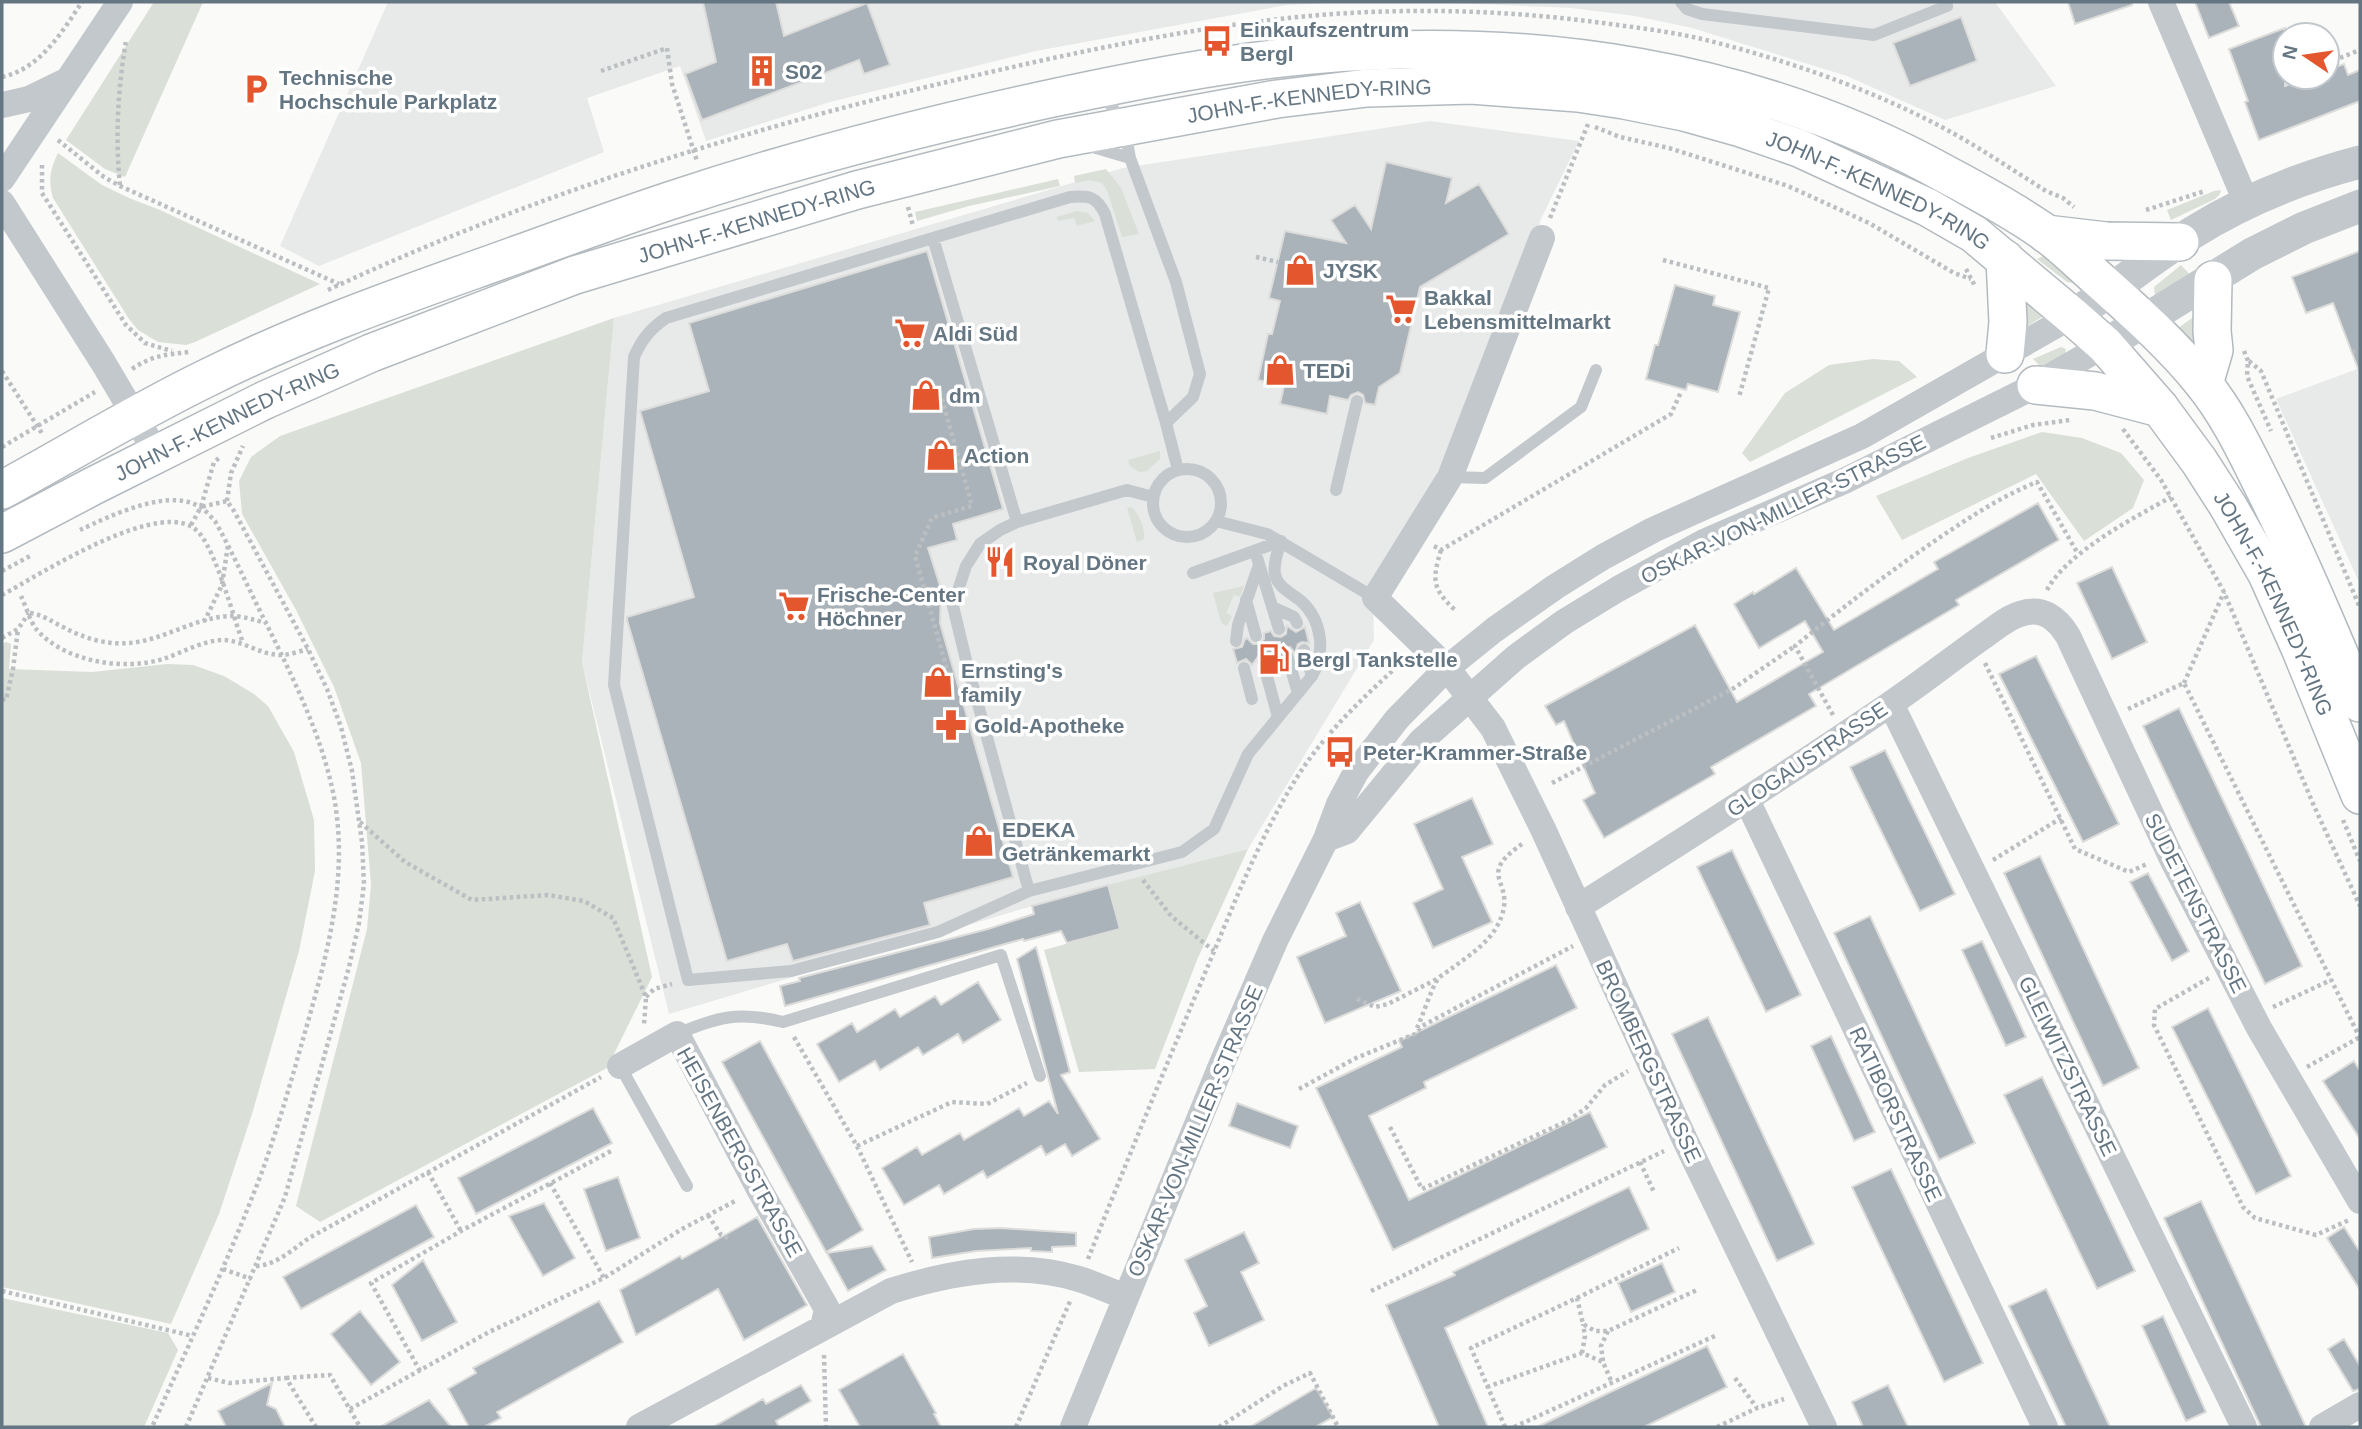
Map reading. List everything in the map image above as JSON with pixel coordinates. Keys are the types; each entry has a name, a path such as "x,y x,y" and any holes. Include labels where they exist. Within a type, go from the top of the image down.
{"main road":[{"name":"JOHN-F.-KENNEDY-RING","path":"2,490 205,379 307,333 412,290 707,188 852,146 1099,88 1266,60 1370,51 1499,52 1635,65 1764,96 1860,131 1929,164 2046,233 2144,320 2204,384 2249,457 2295,551 2360,703"},
{"name":"JOHN-F.-KENNEDY-RING","path":"2,534 265,400 371,353 575,275 856,190 1058,139 1127,142 1277,99 1367,88 1471,85 1527,88 1624,100 1684,112 1798,148 1927,207 1974,234 2073,316 2105,345 2146,419 2207,473 2266,574 2300,649 2349,803"},
{"path":"2046,233 2106,241 2180,242"},
{"path":"2005,259 2008,322 2005,355"},
{"path":"2204,384 2214,350 2213,280"},
{"path":"2036,385 2095,391 2146,419"}],"street":[{"path":"2,179 120,2"},
{"path":"2161,2 2242,194"},
{"path":"2,106 29,99 68,80"},
{"path":"2073,316 2180,242 2242,194 2360,162"},
{"path":"2,203 104,364 157,454"},
{"path":"2105,345 2252,254 2304,228 2360,206"},
{"path":"1470,697 1447,668 1375,598 1450,477 1542,238"},
{"name":"OSKAR-VON-MILLER-STRASSE","path":"1073,1427 1275,941 1356,772 1398,719 1447,668 1505,622 1603,557 1653,530 1862,436 2073,316"},
{"name":"OSKAR-VON-MILLER-STRASSE","path":"1326,839 1347,831 1421,741 1516,657 1618,589 1704,542 1844,481 2036,385 2105,345"},
{"name":"GLOGAUSTRASSE","path":"1578,907 1747,800 1891,704 1997,627 2019,614 2035,611"},
{"name":"SUDETENSTRASSE","path":"2035,611 2051,615 2060,624 2253,1016 2360,1201"},
{"name":"BROMBERGSTRASSE","path":"1470,697 1493,728 1543,829 1685,1140 1824,1427"},
{"name":"GLEIWITZSTRASSE","path":"1891,704 2244,1427"},
{"name":"RATIBORSTRASSE","path":"1747,800 2045,1427"},
{"name":"HEISENBERGSTRASSE","path":"620,1066 677,1034 759,1189 827,1308 823,1327"},
{"path":"639,1427 823,1327 891,1292 920,1282 970,1271 1000,1269 1079,1279 1125,1297"},
{"path":"2322,1427 2360,1405"}],"lane":[{"path":"1681,2 1687,9 1702,14 1874,35 1947,6 1946,2"},
{"path":"1099,88 1127,142 1175,282 1200,374 1193,397 1167,423"},
{"path":"1178,470 1167,423 1105,214 1093,197 1070,197 666,318 646,335 634,357 614,685 688,980 791,971 937,932 1029,891 1182,852 1214,829 1248,754 1320,663 1322,649 1312,613 1278,581 1275,573 1275,561 1281,541"},
{"path":"933,238 1017,522"},
{"path":"1450,477 1485,478 1581,407 1596,370"},
{"path":"1336,490 1357,401"},
{"path":"1178,470 1197,470 1209,476 1217,485 1221,497 1221,510 1216,521 1200,534 1190,537 1170,533 1156,516 1153,497 1157,487 1164,478 1178,470"},
{"path":"1029,891 953,606 966,566 980,544 1017,522 1127,489 1153,497"},
{"path":"1216,521 1267,534 1375,598"},
{"path":"1193,573 1281,541"},
{"path":"1255,551 1279,629"},
{"path":"1236,641 1238,625 1259,565"},
{"path":"1246,600 1256,636"},
{"path":"1272,607 1294,617 1297,623"},
{"path":"1304,650 1312,676"},
{"path":"1287,655 1298,693"},
{"path":"1263,662 1278,717"},
{"path":"1244,668 1252,699"},
{"path":"677,1034 711,1020 738,1016 763,1017 783,1022 1001,955 1040,1076"},
{"path":"620,1066 687,1186"}],"path":[{"path":"2,77 23,69 44,52 82,2"},
{"path":"120,186 118,112 126,37"},
{"path":"601,71 667,48 672,84 699,169"},
{"path":"2341,57 2360,50"},
{"path":"1576,123 1588,124 1620,138 1693,156 1788,186 1869,223 1954,273 1972,279"},
{"path":"1542,238 1588,124"},
{"path":"58,139 104,177 120,186 339,284"},
{"path":"44,159 42,193 126,325 145,343 173,352"},
{"path":"2151,209 2223,184 2242,194"},
{"path":"1256,257 1278,262"},
{"path":"1664,260 1769,288 1739,397"},
{"path":"2352,352 2360,349"},
{"path":"2248,361 2262,371 2360,608"},
{"path":"2,371 37,427"},
{"path":"1455,610 1445,601 1435,581 1435,569 1441,550 1671,414 1681,392"},
{"path":"2,447 78,402"},
{"path":"2146,419 2123,428 2171,497 2224,592 2314,806 2360,906"},
{"path":"235,448 253,440"},
{"path":"186,1427 285,1197 352,956 364,884 352,771 341,727 308,649 227,501 231,473 243,446"},
{"path":"191,525 201,507 214,462 220,456"},
{"path":"1552,783 1734,688 1796,646 1855,598 1927,546 2020,489 2037,482 2078,554"},
{"path":"2035,611 2052,580 2078,554 2171,497"},
{"path":"78,530 122,511 170,500 201,507 215,521 297,686 326,762 339,839 339,884 331,940 282,1112 223,1269 152,1427"},
{"path":"201,507 227,501"},
{"path":"2,595 125,531 167,521 191,525 201,534 243,643"},
{"path":"1415,534 1441,550"},
{"path":"204,622 222,585 228,544"},
{"path":"2,571 34,554"},
{"path":"2107,719 2184,683 2224,592"},
{"path":"21,596 35,629 66,650 104,662 149,663 223,640 282,655 308,649"},
{"path":"29,612 43,615 67,629 106,642 150,640 204,622 233,616 266,624"},
{"path":"2,699 6,700 11,680 18,629 29,612"},
{"path":"2,638 18,629"},
{"path":"1796,646 1844,734"},
{"path":"1016,1427 1258,851 1302,769 1352,708 1402,662"},
{"path":"1987,667 2076,849 2129,872 2171,854"},
{"path":"2184,683 2360,1037 2288,1078"},
{"path":"2349,803 2360,861"},
{"path":"1996,858 2061,818"},
{"path":"359,821 405,862 472,900 548,895 584,901 613,918 646,997 654,989 688,980"},
{"path":"1357,999 1375,1007 1388,1004 1437,979 1482,947 1503,914 1505,898 1499,884 1498,870 1501,861 1543,829"},
{"path":"1132,865 1171,916 1214,951"},
{"path":"1300,1089 1356,1058 1415,1034 1422,1026 1592,936"},
{"path":"2229,968 2155,1009 2154,1025 2243,1207 2255,1218 2316,1235 2360,1214"},
{"path":"1415,1034 1437,979"},
{"path":"2253,1016 2331,980"},
{"path":"783,1022 806,1055 857,1146 920,1282"},
{"path":"1390,1127 1422,1189 1569,1120 1586,1108 1605,1084 1647,1059"},
{"path":"256,1266 267,1265 280,1259 309,1238 620,1066"},
{"path":"857,1146 952,1102 987,1104 1040,1076"},
{"path":"1371,1291 1685,1140"},
{"path":"419,1371 371,1283 461,1231 613,1150"},
{"path":"1640,1162 1654,1192"},
{"path":"428,1172 461,1231"},
{"path":"550,1183 604,1278"},
{"path":"350,1409 489,1332 604,1278 708,1215 759,1189"},
{"path":"708,1215 721,1235 730,1239"},
{"path":"1505,1427 1471,1348 1679,1248"},
{"path":"223,1269 251,1279"},
{"path":"1583,1324 1595,1331 1608,1331 1697,1290"},
{"path":"2,1291 193,1336"},
{"path":"1577,1298 1585,1336 1582,1353"},
{"path":"823,1327 826,1427"},
{"path":"1608,1331 1601,1346 1603,1362 1612,1383"},
{"path":"1514,1427 1717,1335"},
{"path":"1487,1387 1582,1353 1603,1362"},
{"path":"1219,1427 1283,1386 1310,1373 1338,1427"},
{"path":"208,1378 229,1383 330,1374 360,1427"},
{"path":"286,1378 316,1427"},
{"path":"1735,1378 1757,1408"},
{"path":"1717,1427 1757,1408 1808,1391"}],"shaded area":[{"path":"154,2 203,2 125,177 105,169 66,140"},
{"path":"388,2 1346,2 1287,5 1036,51 830,102 706,141 680,66 587,98 604,152 319,266 280,246"},
{"path":"1428,2 1995,2 2056,86 1945,120 1847,76 1692,28 1635,16 1571,8"},
{"path":"1430,121 1579,141 1541,219 1500,349 1373,599 1374,640 1248,849 1032,906 669,1014 582,662 614,318 1123,168"},
{"path":"58,153 102,185 320,284 195,342 186,345 158,342 138,330 129,319 53,198 51,175"},
{"path":"1106,169 1121,188 1139,234 1122,237 1107,190 1102,183 1090,180 1075,183 1074,176"},
{"path":"1058,179 1060,186 969,206 917,221 915,212"},
{"path":"2221,190 2215,199 2171,220 2167,210"},
{"path":"1077,211 1088,213 1095,221 1077,226 1074,218 1058,221 1057,217"},
{"path":"2045,255 2074,280 2073,283 2067,282 2037,259"},
{"path":"2181,265 2195,280 2155,296 2154,287"},
{"path":"2011,287 2043,313 2042,317 2016,333"},
{"path":"2198,314 2200,357 2178,328"},
{"path":"614,318 582,662 652,977 607,1068 320,1222 296,1206 367,929 371,885 361,763 334,687 296,610 242,514 239,481 251,457 280,436"},
{"path":"2061,347 2066,349 2065,354 2041,367 2033,359"},
{"path":"1873,359 1899,361 1917,377 1750,462 1742,453 1785,393 1829,365"},
{"path":"2360,368 2360,582 2359,582 2276,399"},
{"path":"2042,432 2082,438 2121,453 2144,480 2133,508 2084,541 2036,474 1902,540 1876,496 1968,458"},
{"path":"1160,451 1160,459 1147,471 1139,472 1130,466 1128,460"},
{"path":"1131,507 1139,517 1144,531 1144,539 1137,542 1127,508"},
{"path":"1244,586 1240,597 1234,595 1226,613 1232,616 1227,626 1224,625 1213,593"},
{"path":"2,644 11,644 9,669 92,672 167,664 193,665 224,676 268,706 294,752 314,820 315,871 299,951 252,1114 219,1214 171,1324 2,1287"},
{"path":"1248,849 1197,960 1155,1069 1079,1072 1044,950 1120,929 1108,885"},
{"path":"2,1298 168,1333 178,1350 144,1427 2,1427"}],"building":[{"path":"703,2 776,2 784,36 867,3 890,65 864,74 859,60 702,120 685,74 716,62"},
{"path":"2068,2 2132,2 2132,5 2075,24"},
{"path":"2195,2 2229,2 2239,26 2209,38"},
{"path":"1961,17 1977,61 1910,86 1893,43"},
{"path":"2271,33 2271,91 2341,91 2341,65 2344,64 2348,75 2360,70 2360,101 2259,140 2229,49"},
{"path":"1386,162 1452,178 1446,203 1479,184 1509,234 1420,287 1400,373 1379,387 1375,405 1365,403 1363,395 1358,392 1348,400 1330,396 1327,414 1280,404 1284,386 1258,380 1268,334 1272,334 1280,301 1269,298 1285,231 1346,243 1331,220 1355,205 1371,229"},
{"name":"Frische-Center Höchner","path":"927,251 1003,509 953,524 957,540 928,548 941,589 940,623 1013,877 924,903 930,925 793,961 787,944 727,961 627,620 627,617 694,597 640,411 709,391 689,323"},
{"path":"2360,251 2359,371 2333,303 2306,313 2292,277"},
{"path":"1675,285 1715,296 1713,305 1740,312 1718,392 1688,384 1686,390 1646,379"},
{"path":"2038,503 2059,540 1956,600 1959,605 1809,694 1816,706 1711,767 1715,774 1604,838 1583,800 1595,793 1564,721 1556,725 1545,706 1695,625 1737,702 1823,652 1805,621 1759,648 1734,604 1796,568 1834,630 1938,569 1934,562"},
{"path":"2112,567 2147,642 2112,659 2077,583"},
{"path":"1287,626 1296,632 1305,627 1309,643 1298,644 1295,653 1290,647 1284,647 1279,652 1279,658 1271,660 1266,654 1260,654 1252,665 1246,659 1237,663 1233,649 1242,647 1245,639 1259,644 1264,639 1264,633 1271,631 1274,636 1281,637 1286,634"},
{"path":"2036,656 2119,824 2083,842 1999,674"},
{"path":"2179,708 2302,966 2265,984 2143,726"},
{"path":"1885,750 1955,894 1920,911 1850,767"},
{"path":"1472,798 1493,844 1462,857 1492,922 1433,948 1413,903 1443,889 1414,824"},
{"path":"1732,850 1801,995 1766,1012 1697,867"},
{"path":"2040,856 2139,1068 2103,1086 2004,873"},
{"path":"2148,873 2189,951 2172,961 2130,882"},
{"path":"1108,885 1120,929 1067,943 1061,931 1024,941 1023,939 785,1006 780,986 800,981 799,978 988,929 1034,914 1032,906"},
{"path":"1360,902 1401,991 1325,1023 1297,957 1346,936 1336,913"},
{"path":"1870,916 1975,1143 1939,1160 1834,933"},
{"path":"1982,941 2026,1037 2006,1046 1962,950"},
{"path":"1036,947 1070,1072 1061,1075 1100,1139 1072,1156 1065,1144 1046,1155 1041,1146 987,1178 983,1171 944,1194 939,1185 904,1205 882,1168 917,1147 922,1155 960,1133 964,1140 1019,1108 1024,1116 1049,1101 1058,1114 1017,959"},
{"path":"1556,965 1577,1008 1424,1082 1426,1088 1369,1116 1409,1200 1590,1112 1607,1147 1393,1250 1316,1088 1402,1047 1399,1041"},
{"path":"978,982 1001,1020 963,1043 958,1034 923,1055 918,1047 880,1070 875,1061 839,1082 817,1044 852,1023 857,1032 895,1009 900,1017 935,996 941,1005"},
{"path":"2208,1008 2291,1176 2256,1194 2172,1027"},
{"path":"1708,1017 1814,1244 1777,1261 1672,1034"},
{"path":"1831,1036 1875,1132 1854,1141 1811,1046"},
{"path":"760,1041 863,1230 826,1252 722,1062"},
{"path":"2354,1061 2360,1071 2360,1139 2323,1081"},
{"path":"2042,1077 2135,1271 2097,1289 2004,1095"},
{"path":"1237,1103 1298,1126 1290,1148 1229,1126"},
{"path":"593,1108 612,1143 476,1214 458,1178"},
{"path":"1891,1169 1983,1363 1944,1382 1852,1187"},
{"path":"618,1177 640,1238 606,1251 584,1189"},
{"path":"1629,1187 1649,1229 1445,1328 1488,1427 1439,1427 1386,1305 1455,1275 1453,1272"},
{"path":"2201,1201 2306,1427 2261,1427 2164,1218"},
{"path":"544,1203 575,1258 543,1276 509,1216"},
{"path":"416,1205 434,1237 301,1309 283,1277"},
{"path":"757,1217 807,1305 744,1340 718,1289 636,1335 620,1290"},
{"path":"2344,1227 2360,1252 2360,1290 2327,1238"},
{"path":"974,1229 1076,1233 1076,1246 1052,1247 1052,1252 1031,1251 1031,1248 976,1251 932,1258 929,1237"},
{"path":"1244,1232 1259,1263 1241,1272 1264,1320 1209,1346 1194,1313 1207,1306 1185,1260"},
{"path":"872,1246 886,1270 848,1291 827,1253"},
{"path":"423,1260 457,1322 422,1341 392,1285"},
{"path":"1662,1263 1675,1292 1631,1312 1618,1283"},
{"path":"2046,1289 2110,1427 2066,1427 2009,1306"},
{"path":"599,1301 623,1342 497,1412 501,1418 484,1427 469,1427 448,1389 476,1373 473,1368"},
{"path":"360,1311 400,1362 371,1385 331,1334"},
{"path":"2163,1316 2206,1412 2186,1421 2142,1326"},
{"path":"2344,1339 2360,1366 2360,1389 2353,1391 2328,1349"},
{"path":"1707,1346 1727,1387 1644,1427 1537,1427"},
{"path":"903,1354 941,1427 860,1427 839,1390"},
{"path":"272,1383 267,1405 276,1409 285,1427 226,1427 218,1411"},
{"path":"801,1385 811,1401 776,1421 779,1427 713,1427 763,1399 766,1404"},
{"path":"1888,1385 1908,1427 1863,1427 1852,1402"},
{"path":"1316,1388 1333,1417 1315,1427 1250,1427"},
{"path":"429,1400 451,1427 380,1427"}],"place":[{"name":"Einkaufszentrum Bergl","path":"1217,41"},
{"name":"S02","path":"762,71"},
{"name":"Technische Hochschule Parkplatz","path":"256,89"},
{"name":"JYSK","path":"1300,270"},
{"name":"Bakkal Lebensmittelmarkt","path":"1401,309"},
{"name":"Aldi Süd","path":"910,333"},
{"name":"TEDi","path":"1280,370"},
{"name":"dm","path":"926,395"},
{"name":"Action","path":"941,455"},
{"name":"Royal Döner","path":"1000,562"},
{"name":"Frische-Center Höchner","path":"794,606"},
{"name":"Bergl Tankstelle","path":"1274,659"},
{"name":"Ernsting's family","path":"938,682"},
{"name":"Gold-Apotheke","path":"951,725"},
{"name":"Peter-Krammer-Straße","path":"1340,752"},
{"name":"EDEKA Getränkemarkt","path":"979,841"}]}
